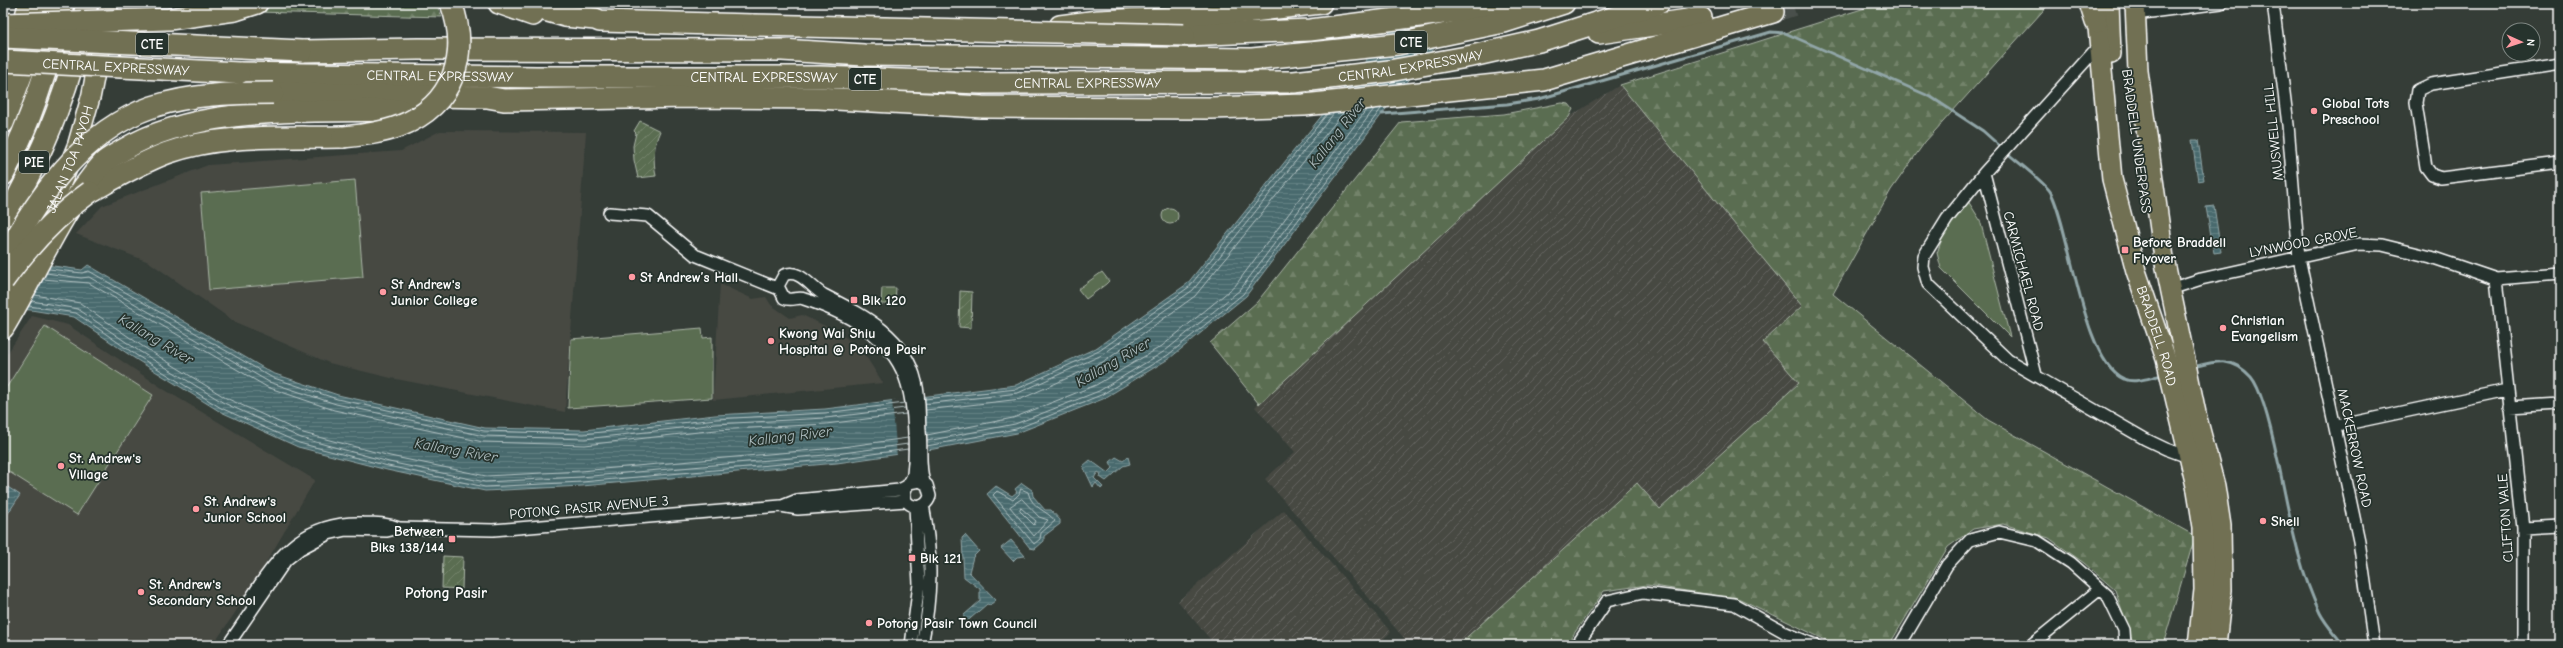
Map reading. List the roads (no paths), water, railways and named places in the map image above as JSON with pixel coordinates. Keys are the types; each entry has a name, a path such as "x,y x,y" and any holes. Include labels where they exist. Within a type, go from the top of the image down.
{"highway":[{"path":"4,112 31,50 42,3"},
{"name":"PIE","path":"3,175 26,128 44,82 63,3"},
{"name":"PIE","path":"3,225 46,139 62,98 76,50 87,3"},
{"path":"3,24 169,19 257,3"},
{"path":"3,282 21,256 67,208 90,192 138,166 167,153 221,141 367,134 401,126 416,117 438,99 455,71 459,58 460,35 451,3"},
{"path":"499,3 545,19 595,24 600,21"},
{"path":"520,3 542,11 600,21 1192,35 1312,13 1428,3"},
{"path":"864,55 880,50 963,49 1000,35 1098,21 1312,13 1499,15 1521,3"},
{"name":"CENTRAL EXPRESSWAY","path":"7,48 302,51 418,49 692,49 782,50 864,55 1218,60 1316,54 1398,44 1499,15 1564,3"},
{"name":"CENTRAL EXPRESSWAY","path":"7,48 239,73 537,77 820,77 981,83 1307,81 1389,71 1472,56 1539,41 1659,3"},
{"path":"2090,3 2096,13"},
{"name":"BRADDELL UNDERPASS","path":"2109,3 2112,73 2125,177 2178,369 2197,418 2215,486 2221,526 2222,590 2216,645"},
{"name":"BRADDELL ROAD","path":"2131,7 2147,151 2170,289 2188,457 2203,527 2204,590 2198,645"},
{"name":"BRADDELL UNDERPASS","path":"2131,7 2126,72 2138,173 2178,369"},
{"path":"1539,41 1764,8"},
{"path":"3,261 20,230 57,177 86,146 117,125 152,107 185,99 228,93 273,92 487,97 504,100 818,98 982,107 1211,108 1304,105 1440,89 1544,80 1764,8"},
{"name":"BRADDELL ROAD","path":"2096,13 2098,47 2112,179 2136,270 2178,369"},
{"path":"1440,89 1517,72 1636,40 1701,18"},
{"path":"3,73 7,48"},
{"path":"5,317 36,258 104,162 144,137 193,122 273,113 476,108 504,100"}],"main road":[{"path":"4,112 7,48 28,3"},
{"name":"JALAN TOA PAYOH","path":"36,258 77,145 91,96 110,3"}],"street":[{"path":"2131,7 2221,3"},
{"name":"MUSWELL HILL","path":"2273,3 2288,125 2299,258"},
{"path":"2098,47 1984,174 1928,247 1923,267 1924,277 1928,284 2008,360 2145,439 2166,450 2188,457"},
{"path":"2560,64 2431,84 2418,90 2416,103 2426,167 2432,175 2441,178 2560,163"},
{"name":"CARMICHAEL ROAD","path":"1984,174 2036,375"},
{"path":"609,213 648,216 695,255 779,289"},
{"name":"LYNWOOD GROVE","path":"2170,289 2223,274 2359,244 2382,245 2431,257 2496,279 2560,274"},
{"name":"MACKERROW ROAD","path":"2299,258 2309,310 2336,426 2359,541 2374,645"},
{"path":"912,383 898,360 883,341 849,317 801,298 788,300 782,296 779,289 781,278 791,273 800,275 805,282 818,292 877,324 893,338 905,358 912,383 922,452 915,480 904,494 915,504 930,541 931,579 922,645"},
{"name":"CLIFTON VALE","path":"2496,279 2523,528 2523,645"},
{"path":"801,298 805,292 805,282"},
{"path":"2336,426 2507,390"},
{"path":"2509,407 2560,404"},
{"path":"915,480 929,488 930,496 915,504"},
{"name":"POTONG PASIR AVENUE 3","path":"781,506 797,500 899,490 915,480"},
{"path":"911,645 919,584 915,504"},
{"name":"POTONG PASIR AVENUE 3","path":"228,645 286,560 300,548 328,534 346,530 387,531 400,528 493,530 781,506 798,509 915,504"},
{"name":"POTONG PASIR AVENUE 3","path":"221,645 266,573 278,558 298,541 327,526 346,522 388,524 400,528"},
{"path":"2523,528 2560,526"},
{"path":"1900,645 1947,565 1970,540 1999,532 2037,541 2071,563 2107,595 2124,630 2125,645"},
{"path":"2031,645 2100,589"},
{"path":"1577,645 1607,601 1643,593 1734,604 1786,633 1815,645"}],"water":[{"name":"Kallang River","path":"1412,3 1470,3 1382,114 1246,296 1170,358 1103,399 1017,433 934,449 837,463 582,486 485,491 387,470 298,447 219,411 134,358 74,317 31,310 3,308 3,259 82,270 88,265 272,373 338,395 485,428 584,430 715,415 825,409 1016,385 1096,348 1187,284"},
{"path":"2192,140 2198,140 2204,180 2198,181"},
{"path":"2214,206 2221,252 2214,253 2206,207"},
{"path":"1116,457 1123,461 1128,457 1130,464 1123,466 1106,481 1100,477 1101,474 1098,472 1094,478 1103,487 1101,489 1096,483 1093,487 1083,466 1090,460 1108,473 1113,468 1110,462"},
{"path":"1022,483 1032,490 1033,496 1045,510 1051,510 1060,520 1060,524 1044,536 1044,541 1035,549 1030,548 987,494 996,486 1012,496 1017,492 1015,489"},
{"path":"3,484 20,495 3,521"},
{"path":"965,535 979,551 973,557 969,572 996,600 990,605 987,604 963,625 964,615 980,601 980,589 964,577 962,538"},
{"path":"1011,540 1025,556 1017,557 1013,561 1001,548"}],"waterway":[{"path":"1382,114 1507,104 1539,99 1771,32 1785,33 1931,97 1983,131 2002,148"},
{"path":"2006,152 2037,178 2051,193 2058,212 2088,323 2098,348 2110,368 2124,379 2133,381 2163,375"},
{"path":"2193,367 2217,362 2231,363 2244,370 2251,377 2260,393 2271,430 2294,538 2305,576 2320,613 2341,642"}],"tunnel":[{"path":"1773,12 1801,3"}],"place":[{"name":"Global Tots Preschool","path":"2314,111"},
{"name":"Before Braddell Flyover","path":"2125,250"},
{"name":"St Andrew’s Hall","path":"632,277"},
{"name":"St Andrew's Junior College","path":"383,292"},
{"name":"Blk 120","path":"854,300"},
{"name":"Christian Evangelism","path":"2223,328"},
{"name":"Kwong Wai Shiu Hospital @ Potong Pasir","path":"771,341"},
{"name":"St. Andrew's Village","path":"61,466"},
{"name":"St. Andrew's Junior School","path":"196,509"},
{"name":"Shell","path":"2263,521"},
{"name":"Between Blks 138/144","path":"452,539"},
{"name":"Blk 121","path":"912,558"},
{"name":"St. Andrew's Secondary School","path":"141,592"},
{"name":"Potong Pasir Town Council","path":"869,623"}],"district":[{"name":"Potong Pasir","path":"446,593"}]}
